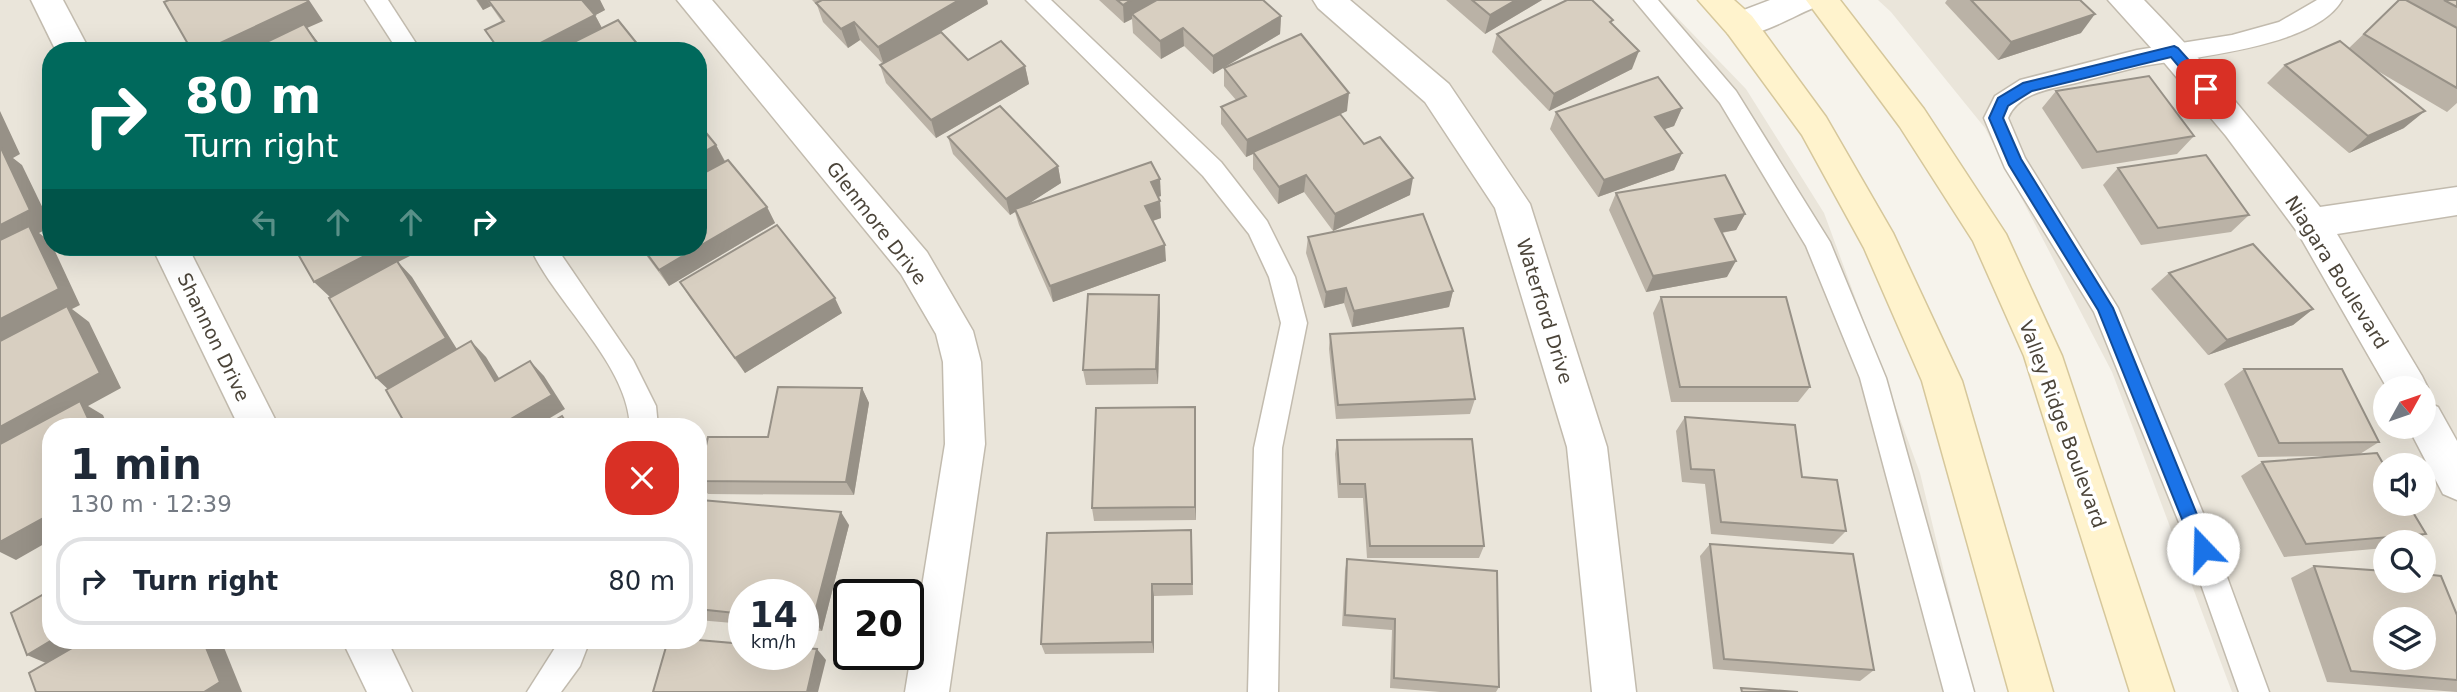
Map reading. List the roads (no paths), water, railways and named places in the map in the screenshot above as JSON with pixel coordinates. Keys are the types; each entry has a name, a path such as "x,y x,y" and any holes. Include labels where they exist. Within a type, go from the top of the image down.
{"main road":[{"name":"Valley Ridge Boulevard","path":"1822,0 1912,118 1988,234 2043,356 2152,692"},
{"path":"1727,12 1814,126 1880,244 1941,381 2031,692"}],"street":[{"path":"47,0 68,42"},
{"name":"Glenmore Drive","path":"693,0 914,264 954,331 962,362 965,444 927,692"},
{"name":"Waterford Drive","path":"1329,0 1437,93 1512,204 1587,447 1614,692"},
{"path":"1727,12 1802,0"},
{"name":"Niagara Boulevard","path":"2124,0 2174,51 2238,127 2311,223 2401,376"},
{"path":"2311,223 2457,201"},
{"name":"Shannon Drive","path":"174,256 255,418"},
{"path":"2435,439 2457,481"},
{"path":"368,649 390,692"}],"lane":[{"path":"376,0 404,42"},
{"path":"1037,0 1212,169 1258,229 1282,277 1294,323 1268,448 1263,692"},
{"path":"1646,0 1728,97 1817,242 1873,378 1959,692"},
{"path":"2254,692 2194,525 2105,308 2014,161 1996,118 2003,102 2028,86 2174,51 2232,43 2286,29 2321,9 2331,0"},
{"path":"548,256 624,368 643,406 644,418"},
{"path":"542,692 572,649"}]}
